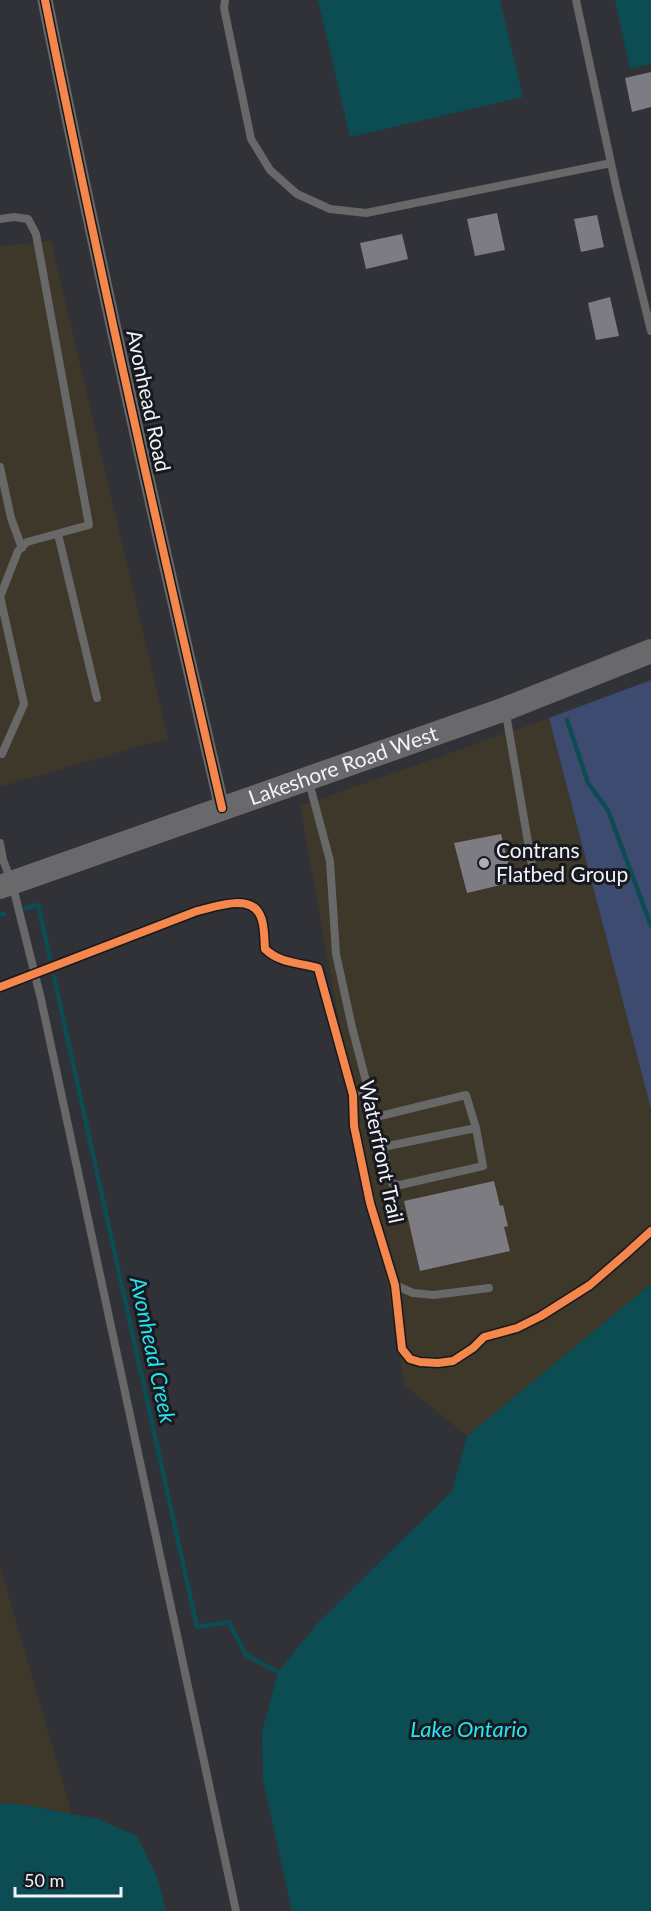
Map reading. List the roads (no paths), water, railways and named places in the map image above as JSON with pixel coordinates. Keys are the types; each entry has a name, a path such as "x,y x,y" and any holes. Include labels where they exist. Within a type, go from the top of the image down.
{"main road":[{"name":"Lakeshore Road West","path":"6,885 505,709 651,651"}],"street":[{"name":"Avonhead Road","path":"45,0 148,484 222,808"}],"lane":[{"path":"225,0 224,8 251,138 270,170 297,194 330,209 366,213 611,163"},
{"path":"576,0 611,163 651,331"},
{"path":"0,219 14,217 28,219 36,234 89,525 27,542 18,551 0,596 24,704 2,754"},
{"path":"0,467 11,518 22,548"},
{"path":"58,534 97,698"},
{"path":"505,709 534,878"},
{"path":"308,778 330,861 336,954 389,1179 393,1184 400,1185 483,1166 476,1128 466,1095 376,1117"},
{"path":"0,843 6,885 29,953 41,999 236,1911"},
{"name":"Waterfront Trail","path":"369,1091 353,1095 354,1126 370,1203 395,1285 413,1293 434,1295 489,1288"},
{"path":"383,1147 476,1128"}],"water":[{"path":"318,0 500,0 523,97 350,137"},
{"path":"615,0 651,0 651,64 630,69"},
{"name":"Lake Ontario","path":"651,1284 651,1911 292,1911 263,1780 262,1732 278,1672 316,1625 452,1491 467,1436"},
{"path":"0,1803 25,1805 98,1819 137,1836 157,1877 166,1911 0,1911"}],"waterway":[{"path":"567,720 588,783 608,810 651,926"},
{"name":"Avonhead Creek","path":"26,908 38,905 50,958"},
{"name":"Avonhead Creek","path":"0,915 4,914"},
{"name":"Avonhead Creek","path":"54,977 197,1627 229,1622 246,1655 278,1672"}],"place":[{"name":"Contrans Flatbed Group","path":"484,863"}]}
